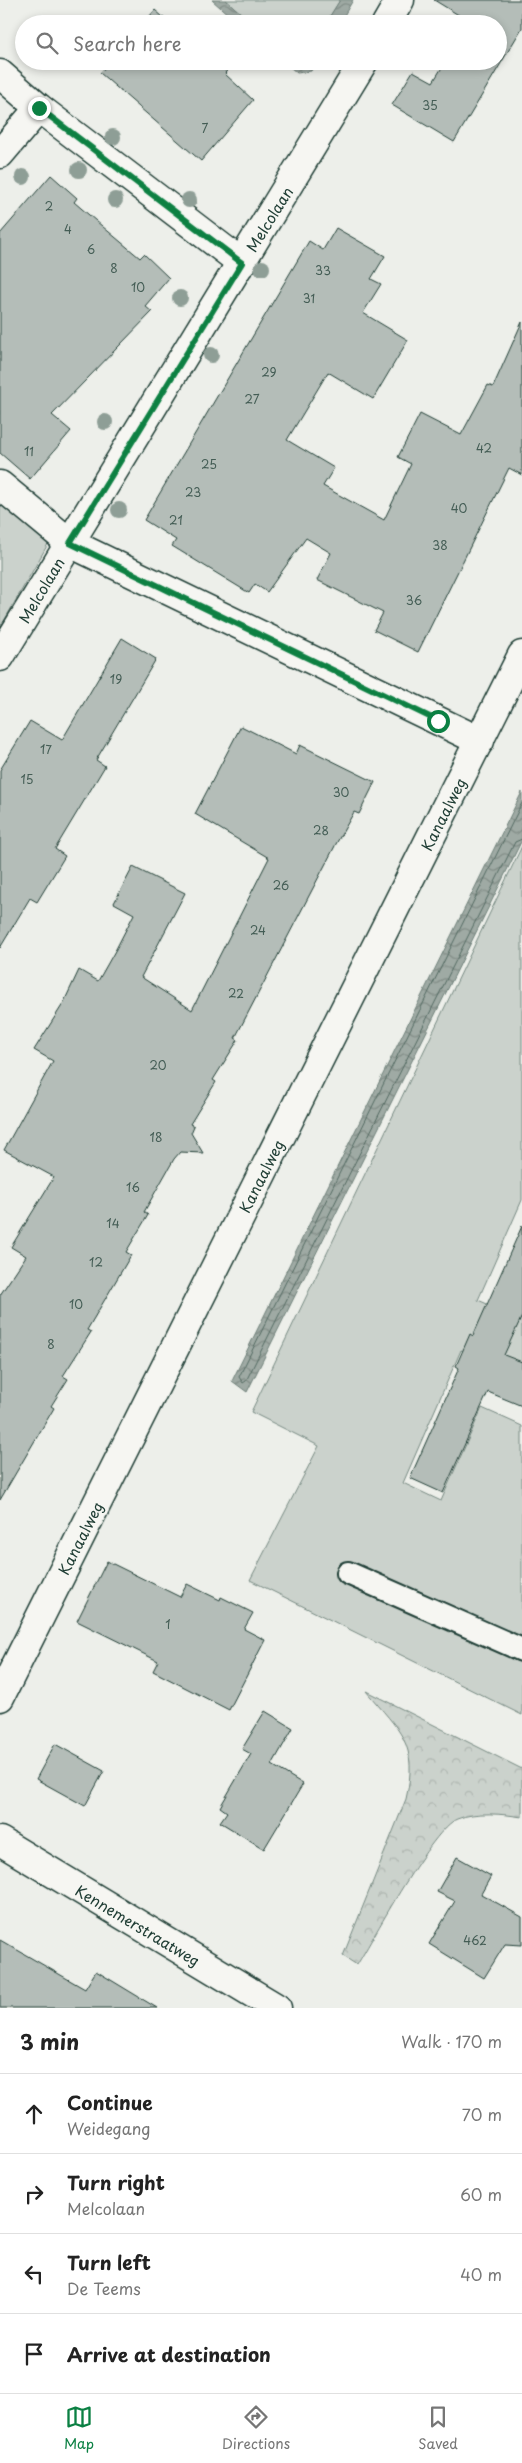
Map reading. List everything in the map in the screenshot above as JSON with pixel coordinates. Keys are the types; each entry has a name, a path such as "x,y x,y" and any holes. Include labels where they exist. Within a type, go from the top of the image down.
{"street":[{"path":"391,15 400,0"},
{"name":"Melcolaan","path":"1,654 359,70"},
{"path":"0,74 39,108 242,263"},
{"path":"0,154 39,108"},
{"path":"0,485 70,543 480,740"},
{"name":"Kanaalweg","path":"0,1697 522,655"},
{"name":"Kennemerstraatweg","path":"0,1841 277,2008"}],"lane":[{"path":"348,1573 522,1650"}],"green space":[{"path":"226,0 340,0 331,15 243,15"},
{"path":"0,493 52,537 0,628"},
{"path":"522,846 522,1200 478,1300 522,1319 522,1377 461,1350 403,1483 441,1501 482,1408 522,1426 522,1715 250,1580 319,1446 251,1412"},
{"path":"366,1691 522,1769 522,1817 498,1814 464,1816 446,1827 433,1842 404,1885 357,1965 343,1956 406,1799 410,1764 404,1739"}],"water":[{"path":"212,0 226,0 243,15 229,15"},
{"path":"340,0 353,0 344,15 331,15"},
{"path":"294,70 312,70 311,71 297,73"},
{"path":"522,792 522,840 247,1392 232,1381"}],"building":[{"path":"434,0 522,0 522,28 507,53 507,15 459,15"},
{"path":"155,10 161,15 151,15"},
{"path":"103,70 225,70 227,72 225,74 253,100 201,161 100,73"},
{"path":"440,70 497,70 454,142 392,105 413,71 433,82"},
{"path":"51,175 77,198 74,202 140,258 144,254 169,278 145,306 152,312 52,415 71,431 30,479 0,453 0,234"},
{"path":"336,228 385,256 371,279 381,284 363,313 408,340 373,399 328,372 287,440 334,468 323,486 384,520 411,464 398,457 420,414 461,435 488,385 493,387 522,322 522,475 509,468 418,652 374,630 383,613 317,580 331,553 306,538 267,592 255,584 249,593 172,546 176,540 144,520 309,241 323,250"},
{"path":"122,638 156,659 96,760 105,766 55,849 65,856 37,902 30,898 0,948 0,770 30,721 62,740"},
{"path":"241,726 296,754 300,745 375,782 359,814 354,812 336,844 235,1038 238,1040 213,1080 216,1082 190,1124 194,1126 191,1133 203,1153 180,1152 174,1159 144,1212 148,1215 126,1252 131,1255 87,1330 91,1332 63,1376 68,1379 51,1406 54,1408 0,1500 0,1295 26,1256 11,1247 54,1177 4,1150 53,1061 34,1050 63,1004 79,970 98,981 116,949 134,914 114,903 133,867 185,893 141,977 192,1010 269,858 195,814"},
{"path":"522,1226 522,1316 504,1355 522,1362 522,1406 488,1392 443,1493 410,1478 459,1368 456,1366 470,1334 473,1336"},
{"path":"107,1561 180,1597 187,1584 220,1600 221,1597 253,1613 244,1629 265,1640 229,1710 153,1671 158,1661 77,1621"},
{"path":"265,1711 293,1728 272,1765 303,1784 264,1849 220,1822 227,1812 220,1807 251,1754 242,1749"},
{"path":"55,1744 104,1771 85,1806 36,1779"},
{"path":"457,1857 491,1876 481,1894 522,1917 522,1945 505,1944 484,1978 429,1944 455,1901 437,1892"},
{"path":"0,1940 85,1989 96,1971 157,2008 0,2008"}],"route":[{"path":"39,108 242,263 70,543 438,721"}]}
